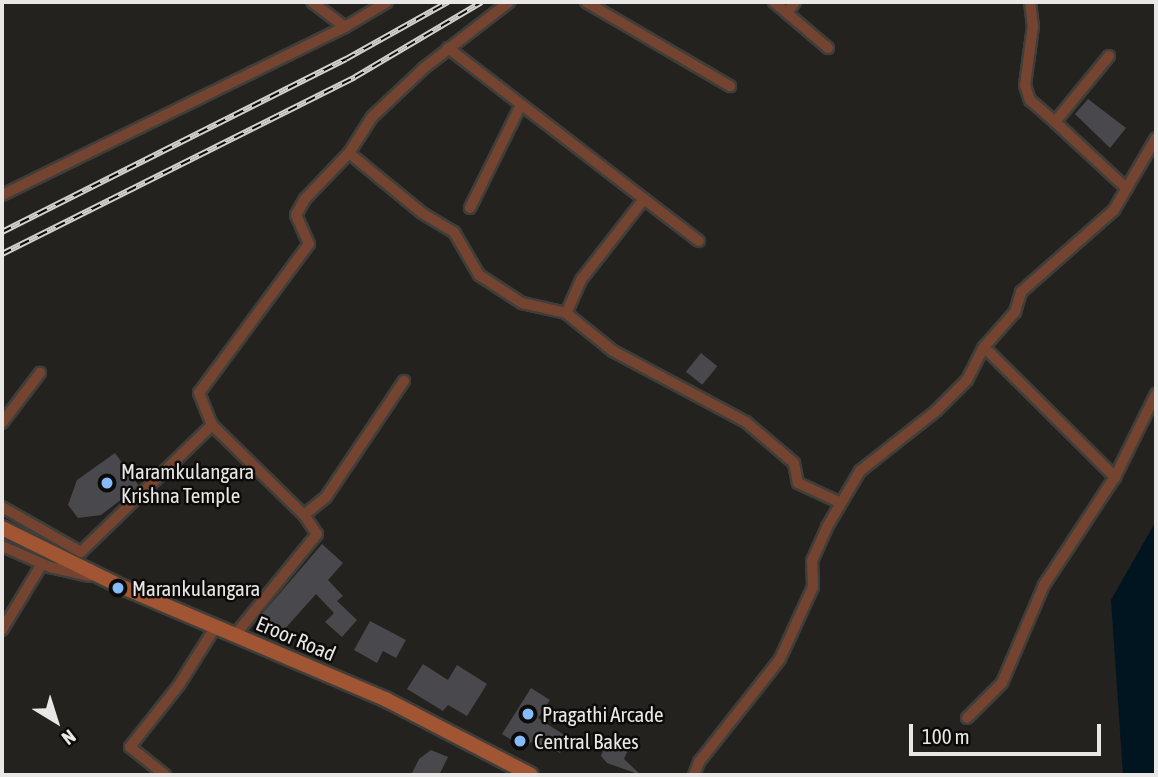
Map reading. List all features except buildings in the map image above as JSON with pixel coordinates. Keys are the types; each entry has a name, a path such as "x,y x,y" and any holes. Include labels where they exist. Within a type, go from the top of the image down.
{"main road":[{"name":"Eroor Road","path":"8,532 110,580 387,700 531,775"}],"street":[{"path":"312,2 345,27"},
{"path":"2,195 345,27 387,2"},
{"path":"235,635 317,534 304,515 212,425 199,393 309,244 296,215 318,183 349,153 372,117 448,48 509,2"},
{"path":"586,2 730,86"},
{"path":"774,2 828,48"},
{"path":"787,13 796,2"},
{"path":"1030,2 1033,26 1024,85 1030,100 1128,189"},
{"path":"448,48 699,241"},
{"path":"1055,122 1109,56"},
{"path":"470,208 521,105"},
{"path":"694,775 699,762 780,659 813,587 813,561 839,502 860,471 936,411 967,380 984,347 1015,312 1021,292 1114,210 1156,138"},
{"path":"349,153 422,213 454,232 479,275 522,303 566,313 613,351 746,422 794,463 798,483 839,502"},
{"path":"566,313 581,280 644,200"},
{"path":"984,347 1115,477"},
{"path":"2,423 40,373"},
{"path":"304,515 326,497 404,381"},
{"path":"967,718 1002,683 1044,585 1115,477 1156,394"},
{"path":"2,508 81,552 212,425"},
{"path":"2,546 42,564 110,580"},
{"path":"2,629 42,564"},
{"path":"165,775 130,747 179,685 216,626"}],"water":[{"path":"1156,521 1156,775 1123,775 1111,600"}],"railway":[{"path":"2,232 346,59 448,2"},
{"path":"2,254 355,77 482,2"}],"place":[{"name":"Maramkulangara Krishna Temple","path":"107,483"},
{"name":"Marankulangara","path":"118,588"},
{"name":"Pragathi Arcade","path":"528,714"},
{"name":"Central Bakes","path":"520,741"}]}
